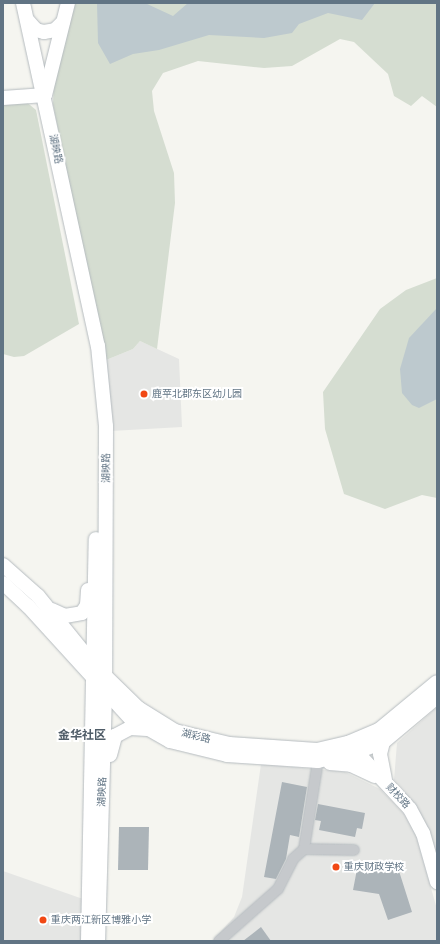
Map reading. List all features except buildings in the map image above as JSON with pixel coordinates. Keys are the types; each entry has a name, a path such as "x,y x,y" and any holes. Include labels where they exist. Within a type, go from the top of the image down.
{"main road":[{"name":"湖映路","path":"15,3 41,95 98,346 106,426 100,679 88,941"},
{"name":"湖映路","path":"23,3 28,21 89,346 97,428 94,665"},
{"path":"3,98 41,95 68,3"},
{"path":"28,21 36,30 44,32 55,30 63,22"},
{"path":"48,608 65,616 73,617 82,613 87,605 88,581 96,557"},
{"name":"湖彩路","path":"3,565 48,608 94,665 100,679"},
{"name":"湖彩路","path":"3,583 28,606 100,679 138,708 175,731 229,744 317,750 353,748 383,742 437,697"},
{"name":"湖映路","path":"98,941 105,693 100,679"},
{"name":"湖彩路","path":"105,693 131,719 170,741 227,755 318,761 353,748 379,730 437,682"},
{"path":"102,792 110,773 111,744 115,736 130,728 150,729"},
{"path":"383,742 380,754 385,782"},
{"name":"财校路","path":"353,748 410,809 423,833 437,882"},
{"path":"318,761 351,765 385,782"}],"street":[{"path":"219,941 278,889 293,860 304,849 318,761"},
{"path":"304,849 354,850"}],"shaded area":[{"path":"73,3 437,3 437,107 422,96 411,106 394,96 388,74 354,42 340,39 292,66 264,68 198,61 163,73 152,91 154,111 174,173 175,203 157,349 140,341 133,349 106,360 53,105 54,78"},
{"path":"97,3 145,3 173,16 188,3 375,3 362,20 328,13 299,24 292,33 264,38 209,35 159,50 133,54 110,64 98,43"},
{"path":"24,100 36,110 79,324 24,356 14,357 3,354 3,102"},
{"path":"437,278 437,498 422,495 385,509 344,494 325,429 323,392 380,309 406,290"},
{"path":"437,308 437,399 419,408 412,405 402,393 400,369 409,338"},
{"name":"鹿苹北郡东区幼儿园","path":"140,341 179,359 182,427 111,431 106,360 133,349"},
{"path":"437,707 437,865 414,806 394,780 397,743"},
{"name":"重庆财政学校","path":"261,764 345,772 380,789 404,814 416,836 437,909 437,941 212,941 234,917 242,897"},
{"name":"重庆两江新区博雅小学","path":"3,871 83,899 82,941 3,941"}],"place":[{"name":"鹿苹北郡东区幼儿园","path":"144,394"},
{"name":"重庆财政学校","path":"336,867"},
{"name":"重庆两江新区博雅小学","path":"43,920"}],"district":[{"name":"金华社区","path":"82,736"}]}
